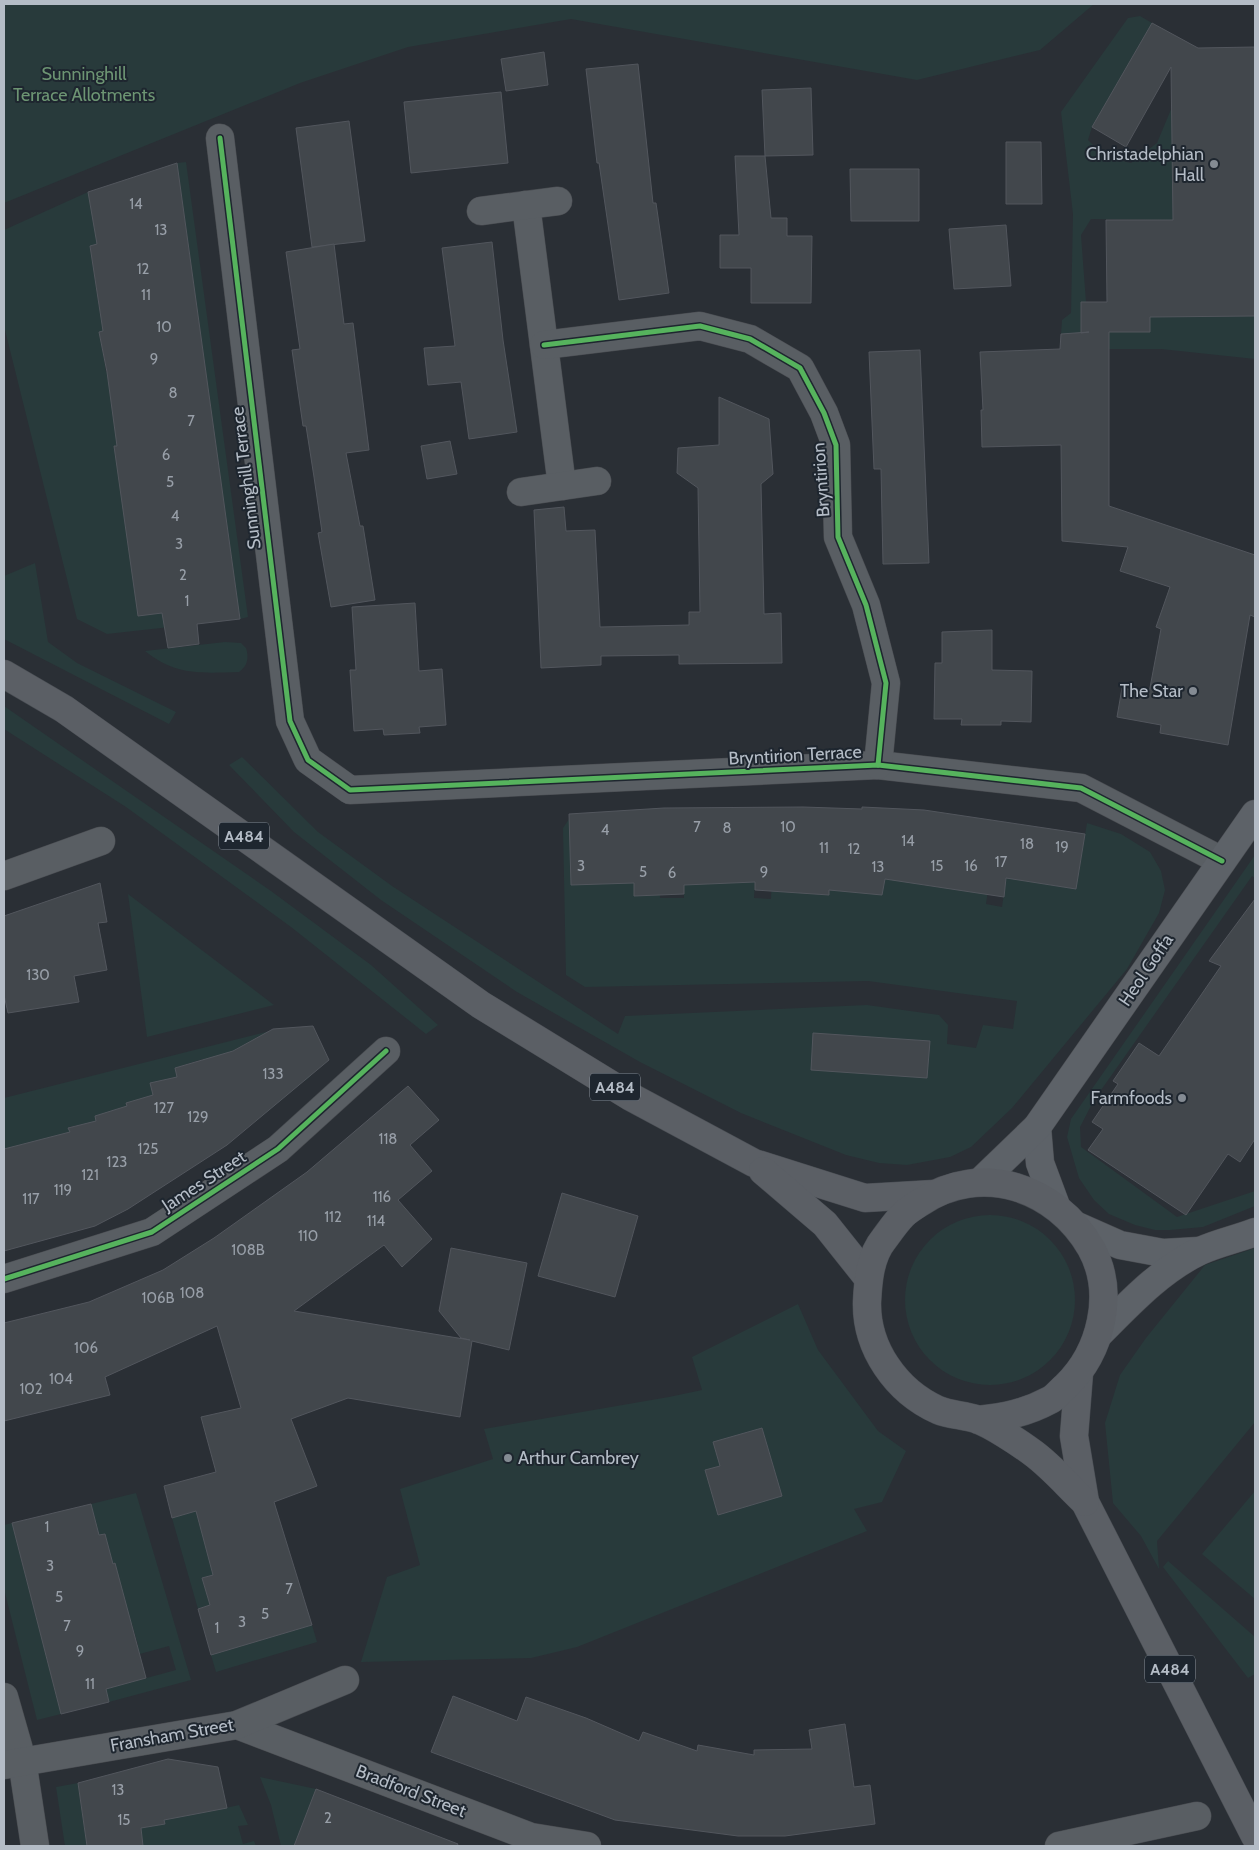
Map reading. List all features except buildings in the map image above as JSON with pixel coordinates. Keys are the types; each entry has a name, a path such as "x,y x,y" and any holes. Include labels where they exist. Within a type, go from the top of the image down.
{"main road":[{"name":"A484","path":"4,674 64,709 481,1004 631,1097 754,1163 865,1198 934,1194"},
{"name":"A484","path":"754,1163 825,1224 868,1278"},
{"path":"980,1182 1007,1184 1033,1192 1056,1206 1077,1226 1092,1250 1101,1278 1103,1307 1098,1335 1091,1355 1079,1373 1051,1400 1016,1415 978,1420 939,1410 904,1389 880,1357 867,1319 868,1278 880,1243 903,1214 934,1194 956,1186 980,1182"},
{"name":"A484","path":"1079,1373 1074,1436 1085,1502 1255,1836"},
{"name":"A484","path":"978,1420 1034,1454 1085,1502"}],"street":[{"name":"Sunninghill Terrace","path":"220,138 290,720 308,760 350,790"},
{"path":"481,211 558,201"},
{"path":"526,205 562,486"},
{"name":"Bryntirion","path":"544,344 700,326 750,339 800,368 824,413 836,445 838,537 866,605 886,683 878,765"},
{"path":"521,492 597,481"},
{"name":"Bryntirion Terrace","path":"350,790 878,765 1081,788 1222,860"},
{"name":"Heol Goffa","path":"980,1182 1038,1127 1255,814"},
{"path":"4,876 101,841"},
{"name":"James Street","path":"4,1278 152,1232 278,1149 386,1050"},
{"path":"1038,1127 1040,1163 1056,1206"},
{"path":"1077,1226 1120,1244 1163,1253 1200,1251"},
{"path":"1098,1335 1165,1273 1200,1251 1255,1232"},
{"name":"Fransham Street","path":"13,1762 237,1725 345,1680"},
{"path":"4,1697 13,1762 35,1846"},
{"name":"Bradford Street","path":"237,1725 532,1841 587,1846"},
{"path":"1059,1846 1197,1816"}],"green space":[{"name":"Sunninghill Terrace Allotments","path":"4,4 1094,4 1040,50 917,80 571,19 408,47 300,83 4,203"},
{"path":"1140,16 1152,23 1092,127 1088,140 1105,157 1131,163 1157,143 1172,107 1173,220 1091,219 1081,235 1086,302 1081,302 1081,333 1061,334 1062,320 1071,313 1073,214 1061,112 1128,18"},
{"path":"186,162 248,617 240,619 177,163"},
{"path":"88,192 94,225 135,222 138,238 90,246 99,306 157,323 100,332 106,372 162,364 111,397 113,415 171,439 114,446 195,609 197,624 107,634 77,619 4,326 4,230"},
{"path":"1255,316 1255,359 1161,349 1109,349 1109,332 1150,332 1150,317"},
{"path":"35,563 48,642 77,663 176,712 169,724 4,639 4,576"},
{"path":"225,642 241,643 246,648 247,661 239,672 213,673 178,669 156,659 145,651"},
{"path":"4,706 271,891 371,965 438,1025 426,1034 291,927 126,807 4,729"},
{"path":"242,757 318,832 392,886 618,1034 625,1016 867,1005 939,1015 948,1025 947,1044 976,1048 983,1025 1013,1029 1017,1001 868,981 585,987 566,975 563,828 569,819 572,885 632,848 635,896 654,895 659,847 660,898 684,898 683,846 757,846 754,898 771,899 773,846 829,895 834,851 865,893 882,894 890,840 929,845 923,885 944,888 994,850 986,904 1002,907 1007,873 1048,861 1044,884 1076,889 1087,823 1121,834 1150,852 1161,871 1165,890 1159,913 1127,969 1012,1108 971,1147 950,1157 907,1165 879,1163 846,1155 741,1113 640,1062 517,992 381,900 294,832 229,765"},
{"path":"1255,855 1255,878 1252,876 1094,1100 1080,1127 1081,1147 1177,1217 1255,1191 1255,1206 1203,1227 1155,1230 1135,1225 1109,1214 1094,1200 1079,1178 1067,1137 1071,1119"},
{"path":"128,894 274,1005 147,1037"},
{"path":"282,1028 286,1028 311,1076 305,1081 269,1032 242,1046 215,1101 203,1059 175,1068 192,1125 179,1133 165,1080 150,1083 165,1140 95,1169 84,1124 69,1127 84,1182 7,1205 4,1192 4,1098"},
{"path":"982,1215 998,1215 1023,1221 1044,1234 1056,1246 1069,1267 1075,1300 1069,1333 1056,1354 1044,1366 1023,1379 998,1385 982,1385 957,1379 936,1366 924,1354 911,1333 905,1308 905,1292 911,1267 924,1246 936,1234 957,1221"},
{"path":"1255,1248 1255,1422 1157,1541 1159,1569 1141,1536 1113,1503 1105,1423 1120,1375 1146,1338 1205,1265"},
{"path":"798,1304 818,1350 878,1431 906,1451 882,1502 854,1509 867,1531 577,1647 531,1658 361,1662 387,1577 420,1565 400,1489 493,1459 484,1429 702,1390 692,1357"},
{"path":"1255,1491 1255,1599 1202,1554"},
{"path":"136,1493 191,1680 109,1702 106,1689 176,1670 169,1646 103,1664 100,1655 138,1645 132,1624 97,1633 115,1563 79,1573 109,1551 105,1534 67,1543 96,1524 91,1504"},
{"path":"196,1511 215,1574 202,1578 210,1605 198,1609 172,1518"},
{"path":"12,1523 61,1714 37,1720 4,1589 4,1525"},
{"path":"1168,1561 1255,1637 1255,1674 1248,1678 1163,1567"},
{"path":"312,1625 317,1642 216,1672 211,1655"},
{"path":"169,1759 191,1763 199,1795 212,1811 239,1805 248,1825 238,1826 243,1844 254,1841 256,1846 143,1846 141,1828 165,1824 161,1802 175,1785"},
{"path":"260,1777 316,1789 297,1839 299,1846 281,1846 271,1805"},
{"path":"78,1783 87,1846 65,1846 56,1787"}],"cycle path":[{"path":"220,138 290,721 308,760 350,790 878,765 1081,788 1222,861"},
{"path":"544,345 700,326 750,339 800,368 824,413 836,445 838,537 866,605 886,683 878,765"},
{"path":"4,1279 152,1232 278,1149 386,1051"}],"place":[{"name":"Christadelphian Hall","path":"1214,164"},
{"name":"The Star","path":"1193,691"},
{"name":"Farmfoods","path":"1182,1098"},
{"name":"Arthur Cambrey","path":"508,1458"}]}
